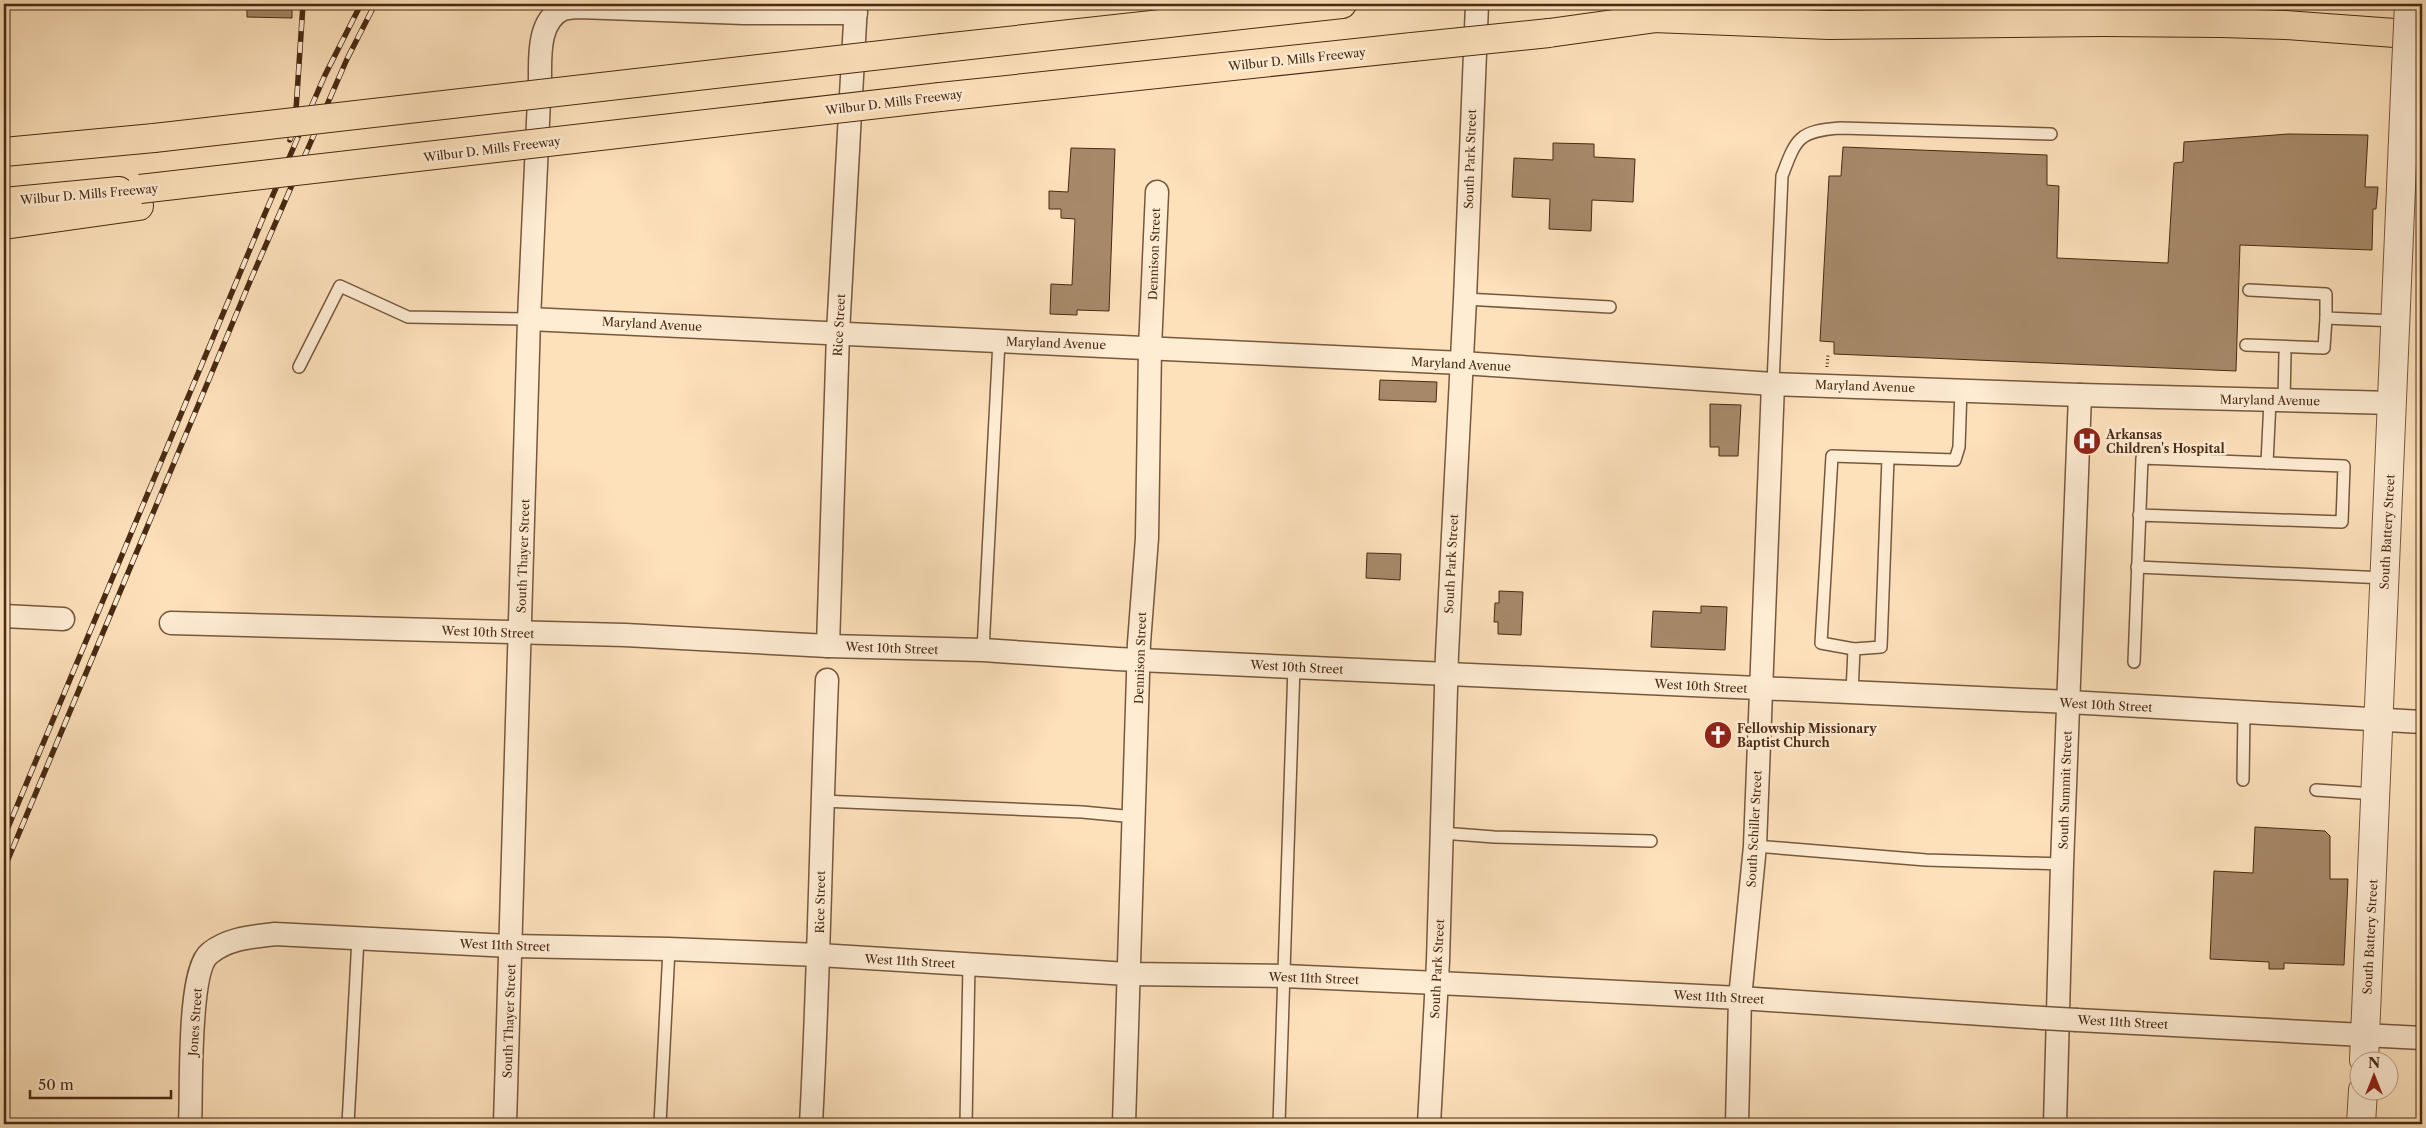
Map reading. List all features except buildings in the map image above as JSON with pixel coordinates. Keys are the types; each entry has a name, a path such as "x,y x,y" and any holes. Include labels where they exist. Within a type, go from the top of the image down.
{"highway":[{"path":"4,152 84,146 1342,4"},
{"name":"Wilbur D. Mills Freeway","path":"4,202 140,198 291,172 940,97 1549,33 1653,18 1785,4"},
{"path":"1653,18 1829,25 2102,22 2222,23 2422,35"},
{"path":"4,140 84,146"},
{"path":"4,225 140,198"}],"street":[{"name":"South Park Street","path":"1429,1124 1437,983 1447,674 1466,299 1477,4"},
{"name":"South Battery Street","path":"2365,1048 2396,321 2414,97 2406,69 2409,4"},
{"path":"675,6 856,9"},
{"name":"South Thayer Street","path":"505,1124 512,946 529,319 542,38 550,21 563,9 579,7 675,6"},
{"name":"Rice Street","path":"828,646 838,333 856,9"},
{"name":"Dennison Street","path":"1124,1124 1139,660 1147,538 1150,348 1156,192"},
{"name":"Maryland Avenue","path":"529,319 1462,363 1773,384 1962,389 2080,395 2393,403"},
{"name":"South Schiller Street","path":"1737,1124 1740,998 1755,846 1773,384"},
{"name":"South Summit Street","path":"2055,1124 2062,864 2080,395"},
{"path":"4,616 63,619"},
{"name":"West 10th Street","path":"171,623 521,634 625,635 828,646 983,650 1139,660 2069,702 2422,722"},
{"name":"Rice Street","path":"811,1124 819,955 827,680"},
{"name":"West 11th Street","path":"209,953 236,939 275,934 512,946 669,949 819,955 1128,974 1284,976 1740,998 2077,1020 2365,1048 2422,1038"},
{"name":"Jones Street","path":"190,1124 194,1004 200,966 209,953"},
{"path":"2361,1124 2362,1100"}],"lane":[{"path":"1773,384 1782,176 1794,144 1814,130 1840,128 2051,134"},
{"path":"298,367 340,286 408,317 529,319"},
{"path":"2246,345 2324,348 2326,294 2250,290"},
{"path":"1466,299 1610,307"},
{"path":"2326,318 2396,321"},
{"path":"983,650 999,341"},
{"path":"2267,463 2285,354"},
{"path":"1888,458 1881,647 1854,649 1822,643 1832,456 1955,460 1959,447 1962,389"},
{"path":"2134,662 2139,515 2142,458 2344,466 2342,522 2139,515"},
{"path":"2137,567 2384,578"},
{"path":"1852,693 1854,649"},
{"path":"1279,1124 1294,666"},
{"path":"2243,780 2244,713"},
{"path":"2316,790 2376,794"},
{"path":"822,801 1082,812 1135,817"},
{"path":"1442,833 1494,837 1652,841"},
{"path":"1755,846 1926,860 2062,864"},
{"path":"348,1124 358,938"},
{"path":"660,1124 669,949"},
{"path":"966,1124 969,964"}],"path":[{"path":"1828,354 1828,368"}],"railway":[{"path":"290,140 295,125 303,4"},
{"path":"4,837 266,211 325,75 361,4"},
{"path":"4,869 251,279 347,59 375,4"}],"place":[{"name":"Arkansas Children's Hospital","path":"2087,441"},
{"name":"Fellowship Missionary Baptist Church","path":"1718,735"}]}
